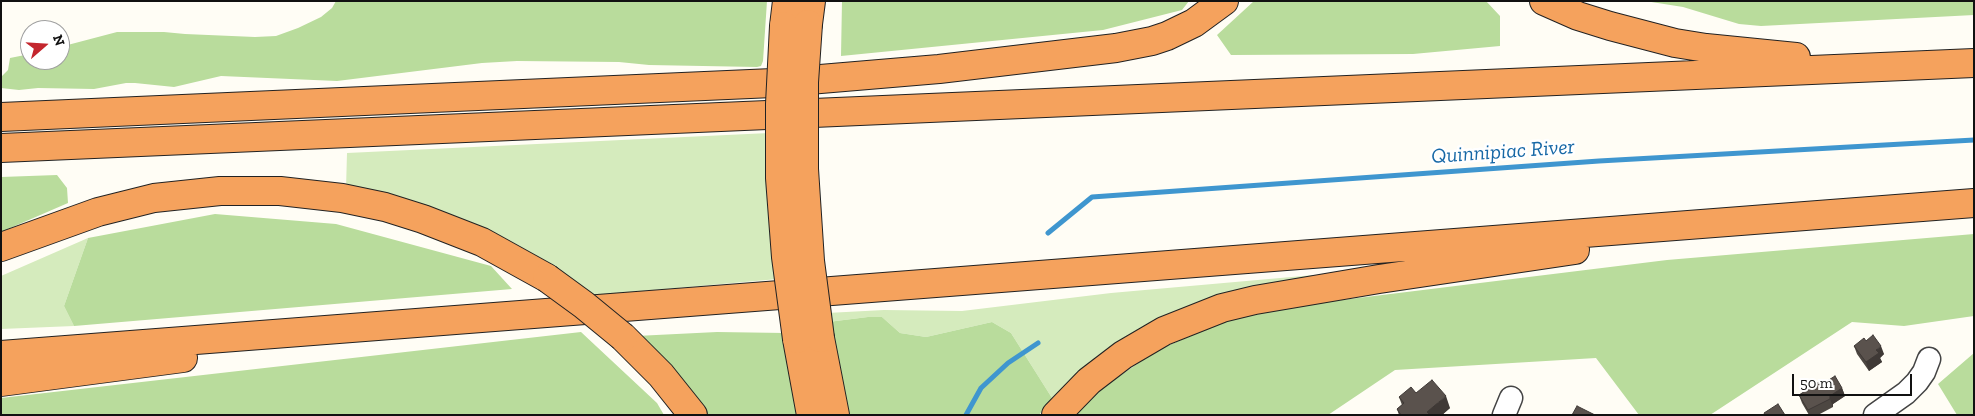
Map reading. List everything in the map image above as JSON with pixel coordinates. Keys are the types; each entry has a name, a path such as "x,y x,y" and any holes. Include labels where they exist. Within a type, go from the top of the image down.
{"highway":[{"path":"1,116 763,84 921,71 1024,60 1136,44 1179,31 1206,16 1224,1"},
{"path":"1544,1 1594,22 1676,43 1791,56 1848,68"},
{"path":"798,13 780,104 780,178 786,257 808,338 834,415"},
{"path":"1,148 1974,63"},
{"path":"1,247 90,214 154,198 220,191 280,191 342,198 385,207 423,219 482,242 547,278 623,337 661,375 693,415"},
{"path":"1,355 1974,203"},
{"path":"1056,415 1089,381 1124,355 1176,325 1222,308 1255,300 1379,279 1562,253 1597,244 1634,230"},
{"path":"1,382 186,357 236,347 279,334"},
{"path":"808,338 811,415"}],"street":[{"path":"1875,415 1906,393 1917,382 1924,372 1929,359"}],"green space":[{"path":"336,1 767,1 763,61 761,66 757,67 649,65 619,62 517,61 482,63 337,81 221,76 174,87 126,83 94,89 38,88 19,90 1,88 1,77 8,70 10,58 20,56 20,70 70,70 70,44 117,32 164,32 255,37 276,36 321,17 332,8"},
{"path":"842,1 1189,1 1182,10 1103,30 841,56"},
{"path":"1254,1 1486,1 1500,16 1500,46 1413,54 1231,55 1217,35"},
{"path":"1645,1 1974,1 1974,15 1761,26 1739,24 1683,7"},
{"path":"769,133 778,279 587,296 346,189 347,153"},
{"path":"57,175 67,188 68,203 1,232 1,177"},
{"path":"215,214 336,224 491,266 512,289 74,326 64,306 88,238"},
{"path":"1974,234 1974,316 1904,326 1852,322 1710,415 1639,415 1596,358 1395,370 1328,415 1071,415 1108,384 1156,351 1244,312 1667,260"},
{"path":"88,238 64,306 74,326 1,329 1,276"},
{"path":"1314,275 1314,281 1175,313 1097,356 1052,398 1011,333 992,322 926,337 900,333 882,317 828,322 827,313 884,310 962,311 1111,293"},
{"path":"882,317 900,333 926,337 992,322 1011,333 1052,398 1039,415 844,415 828,322"},
{"path":"581,332 657,403 664,415 1,415 1,398"},
{"path":"717,332 785,333 800,415 706,415 636,336"},
{"path":"1974,353 1974,415 1957,415 1938,384"}],"building":[{"path":"1873,335 1881,346 1876,350 1879,353 1866,362 1854,346 1864,338 1866,341"},
{"path":"1835,376 1842,388 1830,396 1830,399 1808,410 1799,395 1819,382 1821,385"},
{"path":"1432,380 1446,396 1427,412 1428,415 1401,415 1397,409 1404,403 1399,397 1411,387 1416,393"},
{"path":"1778,404 1785,415 1765,415 1764,413"},
{"path":"1577,406 1595,415 1572,415"}],"waterway":[{"name":"Quinnipiac River","path":"1048,233 1092,197 1599,161 1974,140"},
{"name":"Quinnipiac River","path":"966,415 981,388 1008,363 1038,343"}]}
